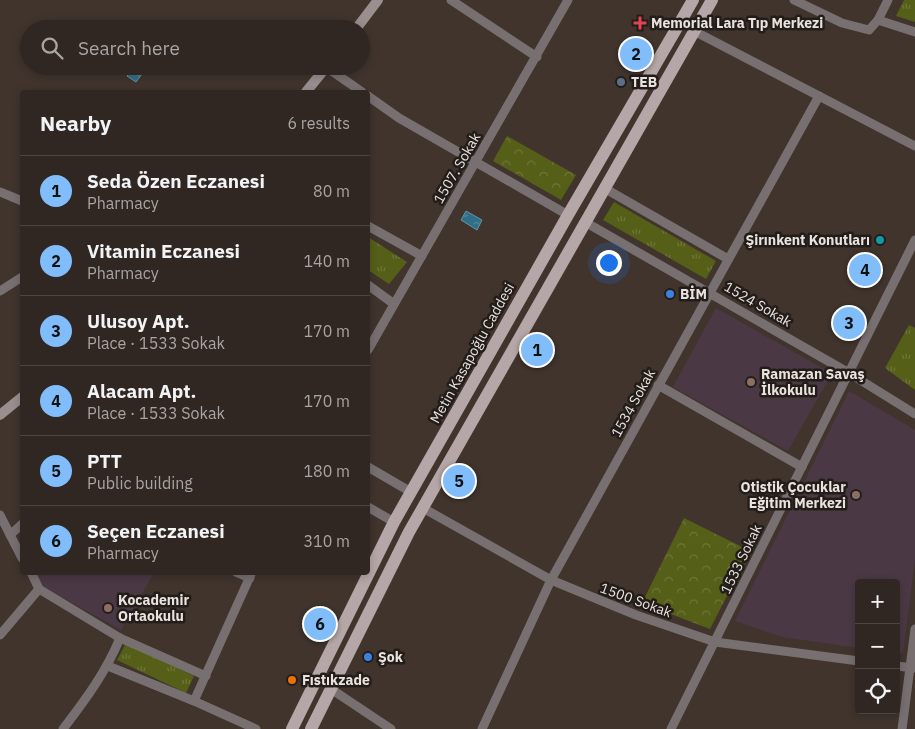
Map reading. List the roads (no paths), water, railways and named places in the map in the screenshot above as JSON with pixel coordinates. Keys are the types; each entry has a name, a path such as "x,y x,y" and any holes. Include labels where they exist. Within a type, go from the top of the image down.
{"main road":[{"name":"Metin Kasapoğlu Caddesi","path":"370,571 394,522 568,215 693,0"},
{"path":"311,729 423,508 712,0"},
{"name":"Metin Kasapoğlu Caddesi","path":"292,729 368,575"}],"street":[{"path":"363,20 378,0"},
{"path":"451,0 537,56"},
{"name":"1507. Sokak","path":"370,346 568,0"},
{"path":"794,0 842,22 869,30 878,20 888,0"},
{"path":"878,20 915,32"},
{"path":"694,31 915,146"},
{"path":"308,90 320,75"},
{"path":"338,75 359,90"},
{"name":"1534 Sokak","path":"482,729 551,580 819,96"},
{"path":"370,97 399,118 568,215"},
{"path":"604,188 728,259"},
{"path":"0,192 20,200"},
{"name":"1524 Sokak","path":"585,222 849,373 915,414"},
{"path":"370,227 422,256"},
{"name":"1533 Sokak","path":"671,729 915,240"},
{"path":"0,291 20,278"},
{"path":"370,286 394,304"},
{"path":"658,385 802,467"},
{"path":"0,415 20,399"},
{"path":"370,468 411,492"},
{"path":"370,508 394,522"},
{"name":"1500 Sokak","path":"423,508 551,580 636,615 715,642 855,660"},
{"path":"0,515 20,554"},
{"path":"10,535 20,526"},
{"path":"32,575 39,589 120,638 206,676"},
{"path":"194,700 251,575"},
{"path":"0,635 39,589"},
{"path":"902,729 913,668 915,629"},
{"path":"63,729 96,687 108,666 120,638"},
{"path":"108,666 194,700 256,729"},
{"path":"900,666 913,668"},
{"path":"331,689 391,729"}],"water":[{"path":"128,75 141,75 136,82"},
{"path":"466,211 482,220 477,230 461,220"}],"place":[{"name":"Memorial Lara Tıp Merkezi","path":"640,23"},
{"name":"Vitamin Eczanesi","path":"636,54"},
{"name":"TEB","path":"621,82"},
{"name":"Şirınkent Konutları","path":"880,240"},
{"name":"Alacam Apt.","path":"865,270"},
{"name":"BİM","path":"670,294"},
{"name":"Ulusoy Apt.","path":"849,323"},
{"name":"Seda Özen Eczanesi","path":"537,350"},
{"name":"Ramazan Savaş İlkokulu","path":"751,382"},
{"name":"PTT","path":"459,481"},
{"name":"Otistik Çocuklar Eğitim Merkezi","path":"856,495"},
{"name":"Kocademir Ortaokulu","path":"108,608"},
{"name":"Seçen Eczanesi","path":"320,624"},
{"name":"Şok","path":"368,657"},
{"name":"Fıstıkzade","path":"292,680"}]}
